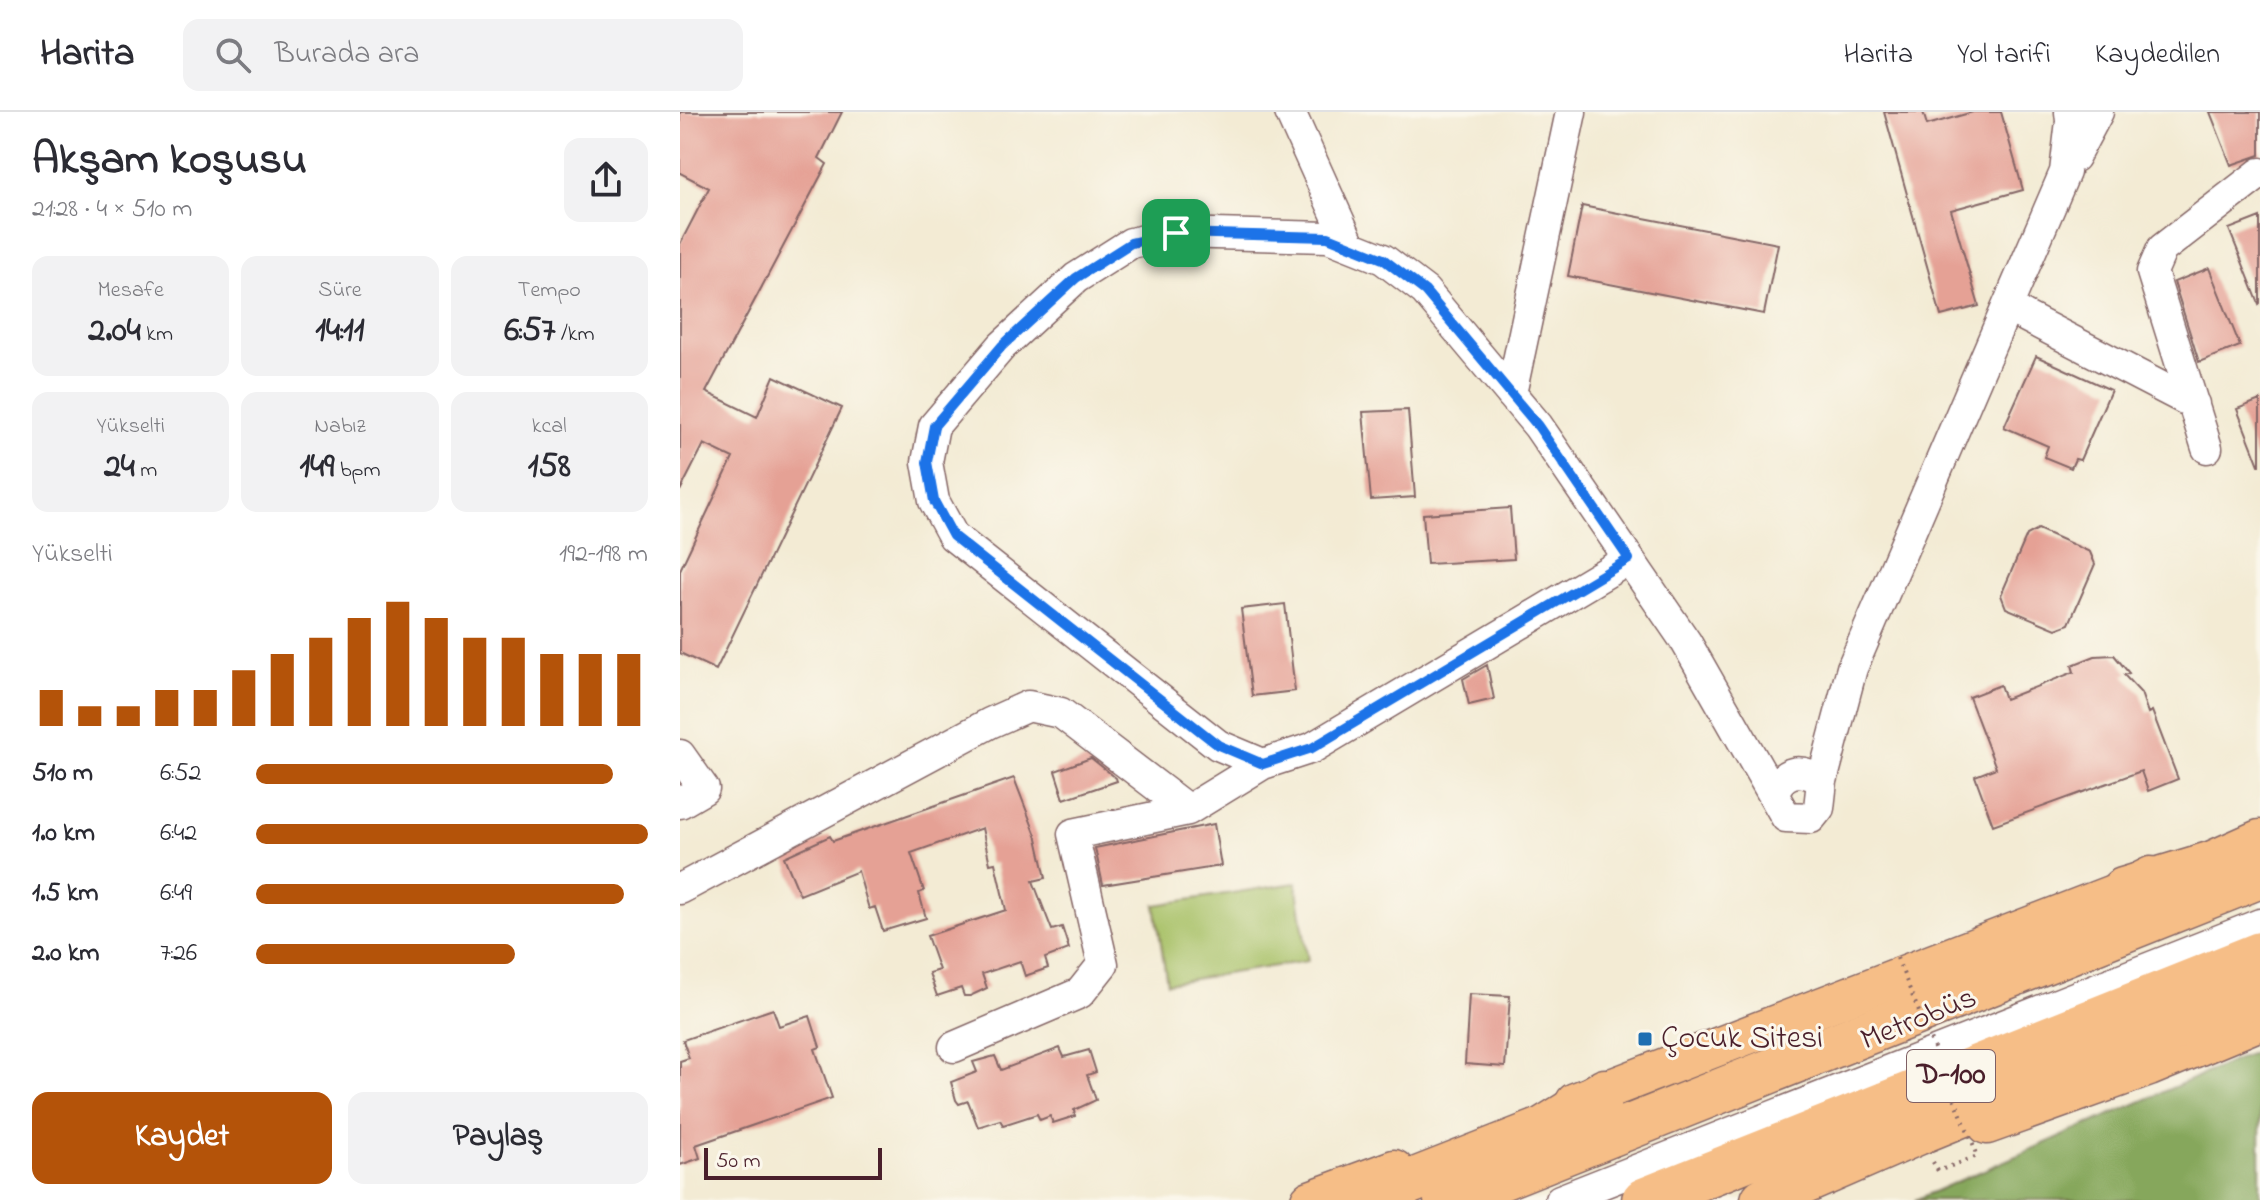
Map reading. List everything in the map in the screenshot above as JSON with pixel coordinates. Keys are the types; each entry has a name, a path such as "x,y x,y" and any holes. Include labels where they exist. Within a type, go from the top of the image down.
{"highway":[{"path":"2123,890 2213,863 2260,842"},
{"name":"D-100","path":"1446,1200 2260,876"},
{"name":"D-100","path":"1644,1200 2260,954"},
{"path":"1763,1200 1852,1160 2260,993"},
{"path":"1364,1200 1542,1130 1605,1091"}],"main road":[{"path":"1310,1200 1605,1091 2123,890 2195,855 2260,829"},
{"path":"1773,1200 1926,1149 2135,1073 2260,1021"}],"street":[{"path":"1290,112 1350,245"},
{"path":"1511,394 1571,112"},
{"path":"2065,172 2070,112"},
{"path":"1263,764 1218,745 953,536 934,501 927,462 934,426 1002,346 1076,278 1131,243 1176,233 1328,237 1383,259 1425,291 1538,426 1686,642 1773,794 1778,782 1793,773 1802,772 1822,781 1852,668 2065,172 2098,112"},
{"path":"2207,448 2152,272 2162,249 2260,173"},
{"path":"2007,307 2194,404"},
{"path":"954,1047 1080,993 1103,964 1073,834 1188,810 1263,764 1312,748 1629,559"},
{"path":"680,889 990,723 1028,706 1061,713 1188,810"},
{"path":"680,755 704,789 681,802"},
{"name":"Metrobüs","path":"1560,1200 2260,924"}],"path":[{"path":"1897,958 1978,1156"}],"green space":[{"path":"1296,883 1308,961 1167,983 1155,905"},
{"path":"2260,1050 2260,1200 1915,1200 2245,1056"}],"building":[{"path":"680,112 842,112 819,158 827,164 706,392 757,417 774,376 842,408 716,670 680,653 680,570 733,458 704,444 680,491 680,244 709,188 680,173"},
{"path":"1884,112 1923,112 1927,125 1973,112 2001,112 2023,190 1951,210 1979,306 1941,316"},
{"path":"2210,112 2260,112 2260,155 2231,165"},
{"path":"1582,206 1778,244 1764,314 1568,276"},
{"path":"2260,217 2260,303 2259,304 2229,229"},
{"path":"2209,268 2240,346 2199,362 2174,282"},
{"path":"2036,356 2111,390 2080,460 2075,459 2071,468 2044,457 2048,446 2004,427"},
{"path":"2260,400 2260,465 2259,465 2237,409"},
{"path":"1408,410 1415,497 1371,500 1363,412"},
{"path":"1510,508 1514,559 1427,564 1423,514"},
{"path":"2038,529 2090,552 2095,564 2069,624 2056,629 2006,608 2001,595 2027,535"},
{"path":"1285,604 1295,691 1252,696 1241,609"},
{"path":"2114,655 2129,673 2124,675 2141,693 2148,713 2152,711 2178,779 2148,791 2141,771 1993,825 1975,776 1996,768 1969,697 2000,685 2005,699 2074,672 2072,665 2095,656"},
{"path":"1487,665 1494,699 1469,705 1463,679"},
{"path":"1091,758 1117,781 1064,799 1055,771"},
{"path":"1014,778 1037,838 1046,878 1033,881 1052,930 1062,927 1069,949 1045,958 1048,968 1025,976 1020,961 982,974 987,988 970,996 964,996 961,988 937,996 929,973 939,970 927,936 1006,910 995,863 990,864 982,828 911,853 924,891 919,893 926,918 883,931 875,907 869,909 858,871 800,895 784,857 830,836 833,841"},
{"path":"1214,824 1221,866 1103,885 1095,848"},
{"path":"1469,994 1510,996 1505,1067 1465,1064"},
{"path":"773,1009 779,1026 810,1016 820,1047 815,1049 832,1098 696,1145 700,1158 680,1165 680,1061 689,1058 683,1040"},
{"path":"1060,1048 1064,1057 1089,1050 1096,1072 1087,1075 1096,1100 1074,1110 1075,1116 1053,1123 1050,1116 1040,1120 1037,1114 1003,1125 1000,1120 978,1127 968,1101 959,1104 956,1100 951,1082 977,1072 973,1062 995,1056 1001,1070"}],"place":[{"name":"Çocuk Sitesi","path":"1645,1039"}],"route":[{"path":"1176,233 1328,237 1383,259 1425,291 1538,426 1629,559 1312,748 1263,764 1218,745 953,536 934,501 927,462 934,426 1002,346 1076,278 1131,243 1176,233"}]}
